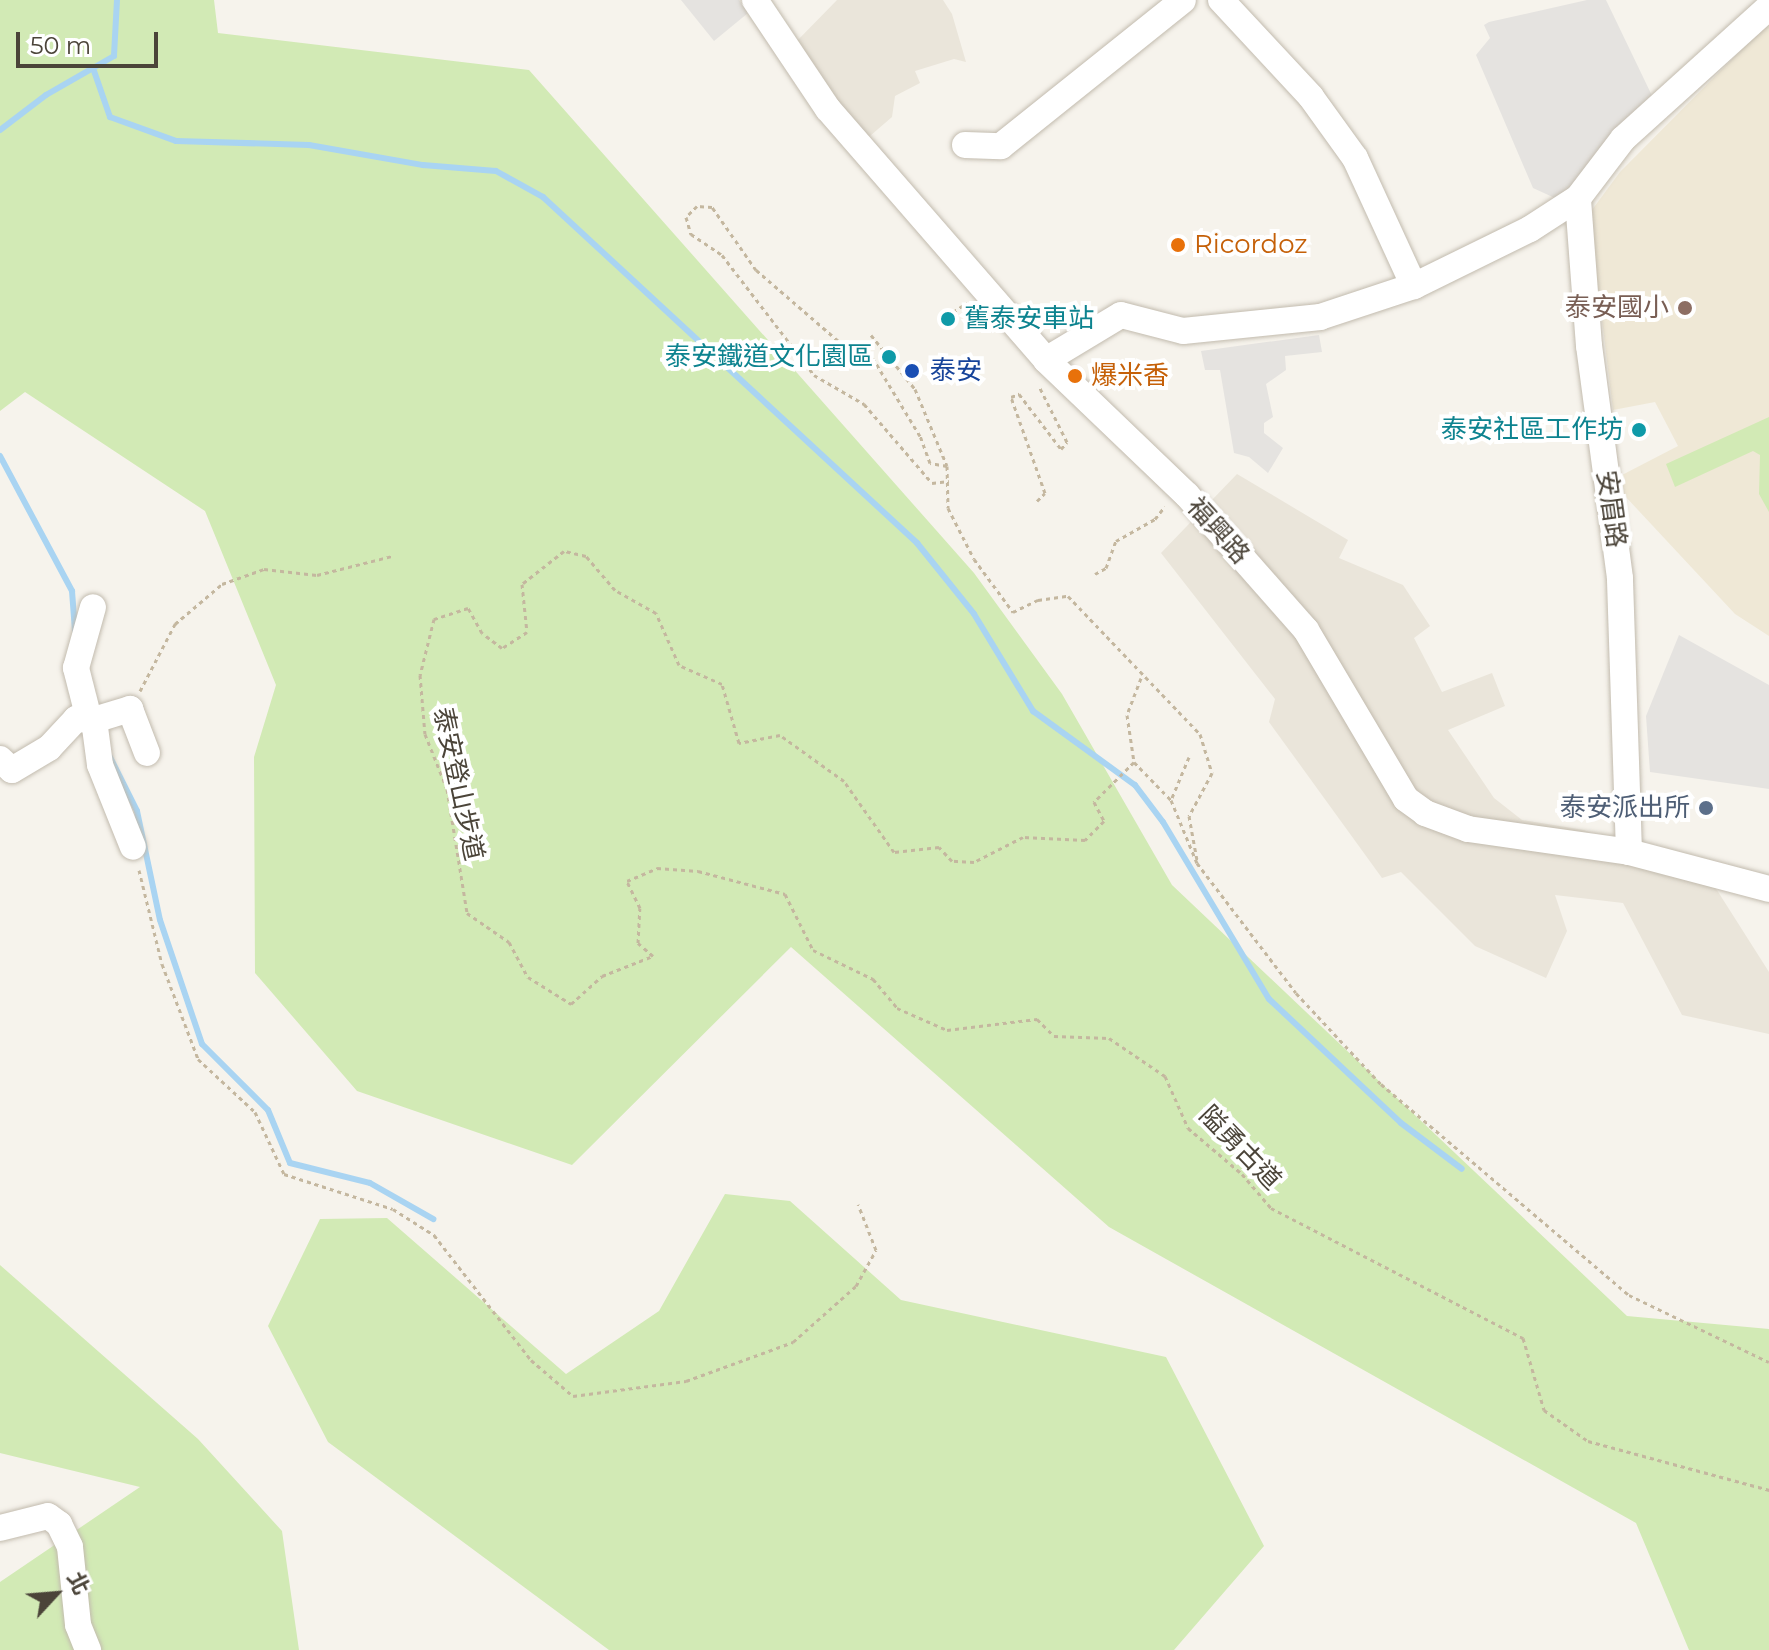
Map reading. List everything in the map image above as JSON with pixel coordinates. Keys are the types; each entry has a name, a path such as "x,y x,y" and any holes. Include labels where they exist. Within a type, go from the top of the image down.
{"street":[{"name":"福興路","path":"755,0 828,109 1048,362 1178,486 1306,630 1406,799 1425,813 1468,829 1629,852 1769,889"},
{"path":"965,145 1001,146 1183,0"},
{"path":"1221,0 1311,97 1355,158 1414,286"},
{"path":"1048,362 1121,315 1183,331 1320,317 1414,286 1530,229 1578,198 1623,139 1769,7"},
{"name":"安眉路","path":"1578,198 1589,346 1620,578 1629,852"},
{"path":"93,607 76,668 100,765 133,847"},
{"path":"0,759 12,770 49,748 76,719 91,719 130,709 147,753"},
{"path":"0,1528 48,1516 59,1524 70,1547 78,1625 88,1650"}],"path":[{"path":"947,466 930,463 920,436 874,360 863,351 850,351 756,270 712,207 697,206 686,217 691,234 722,255 814,375 864,404 924,478 932,483 949,481"},
{"path":"871,335 915,389 947,466 948,508 974,559 1013,612 1038,600 1068,596 1141,677 1200,734 1212,773 1189,816 1197,863"},
{"path":"1037,501 1045,493 1011,397 1019,394 1061,449 1067,442 1036,380 1048,362"},
{"path":"1095,574 1106,568 1116,541 1155,519 1178,486"},
{"name":"泰安登山步道","path":"509,942 467,913 447,789 425,734 420,675 434,619 468,608 482,633 502,648 527,632 522,584 564,551 586,556 615,590 656,613 679,665 722,684 739,743 780,735 844,781 894,852 939,847 952,861 974,862 1023,837 1085,840 1104,821 1094,802 1134,762"},
{"path":"130,709 175,624 222,584 264,569 317,575 392,556"},
{"path":"1141,677 1127,715 1134,762 1171,800 1197,863 1296,993 1381,1084 1629,1295 1769,1362"},
{"path":"1171,800 1189,757"},
{"path":"133,847 162,964 198,1059 255,1112 284,1174 393,1209 434,1235 531,1360 573,1396 686,1381 793,1342 856,1286 876,1250 858,1204"},
{"name":"隘勇古道","path":"509,942 528,977 571,1004 602,976 653,956 638,943 640,908 627,881 657,868 698,871 785,894 813,950 873,979 897,1008 947,1030 1037,1019 1054,1036 1109,1038 1165,1076 1188,1128 1242,1174 1271,1208 1523,1338 1544,1410 1588,1441 1769,1490"}],"shaded area":[{"path":"681,0 739,0 748,13 714,41"},
{"path":"837,0 943,0 952,14 966,62 954,59 915,71 920,83 895,96 892,117 863,142 794,44"},
{"path":"1587,0 1606,0 1656,104 1571,192 1557,199 1533,188 1476,55 1490,38 1484,25 1489,22"},
{"name":"泰安國小","path":"1769,22 1769,636 1735,614 1624,495 1622,475 1678,446 1655,402 1613,410 1589,214 1620,172"},
{"path":"1319,335 1322,352 1285,356 1286,370 1266,384 1273,417 1264,423 1264,433 1283,448 1268,473 1249,457 1234,453 1220,370 1205,370 1201,351"},
{"path":"1237,474 1348,540 1339,558 1403,585 1430,626 1414,638 1442,692 1492,673 1505,706 1448,730 1494,798 1522,820 1584,830 1715,887 1769,972 1769,1034 1682,1015 1623,903 1555,895 1567,931 1546,978 1475,946 1401,872 1382,878 1269,722 1275,699 1161,553"},
{"path":"1679,635 1769,685 1769,789 1650,772 1646,716"}],"green space":[{"path":"0,0 214,0 218,33 529,70 974,573 1062,694 1172,885 1627,1316 1769,1329 1769,1650 1689,1650 1636,1523 1109,1227 791,947 572,1165 357,1091 255,973 254,757 276,685 205,511 25,392 0,411"},
{"path":"1769,417 1769,512 1759,494 1760,455 1753,451 1675,487 1666,464"},
{"path":"725,1194 790,1201 901,1300 1166,1357 1264,1546 1174,1650 609,1650 328,1442 268,1326 320,1219 387,1218 566,1374 659,1311"},
{"path":"0,1265 198,1439 282,1531 299,1650 0,1650 0,1582 140,1487 0,1453"}],"waterway":[{"path":"117,0 114,56 93,68 110,117 176,141 309,145 423,165 496,171 543,197 917,543 974,614 1033,711 1135,785 1163,822 1269,999 1401,1123 1462,1169"},
{"path":"0,130 46,95 93,68"},
{"path":"0,456 72,591 75,631"},
{"path":"110,757 137,811 160,920 202,1044 268,1110 290,1163 370,1183 433,1219"}],"place":[{"name":"Ricordoz","path":"1178,245"},
{"name":"泰安國小","path":"1685,308"},
{"name":"舊泰安車站","path":"948,319"},
{"name":"泰安鐵道文化園區","path":"889,357"},
{"name":"泰安","path":"912,371"},
{"name":"爆米香","path":"1075,376"},
{"name":"泰安社區工作坊","path":"1639,430"},
{"name":"泰安派出所","path":"1706,808"}]}
